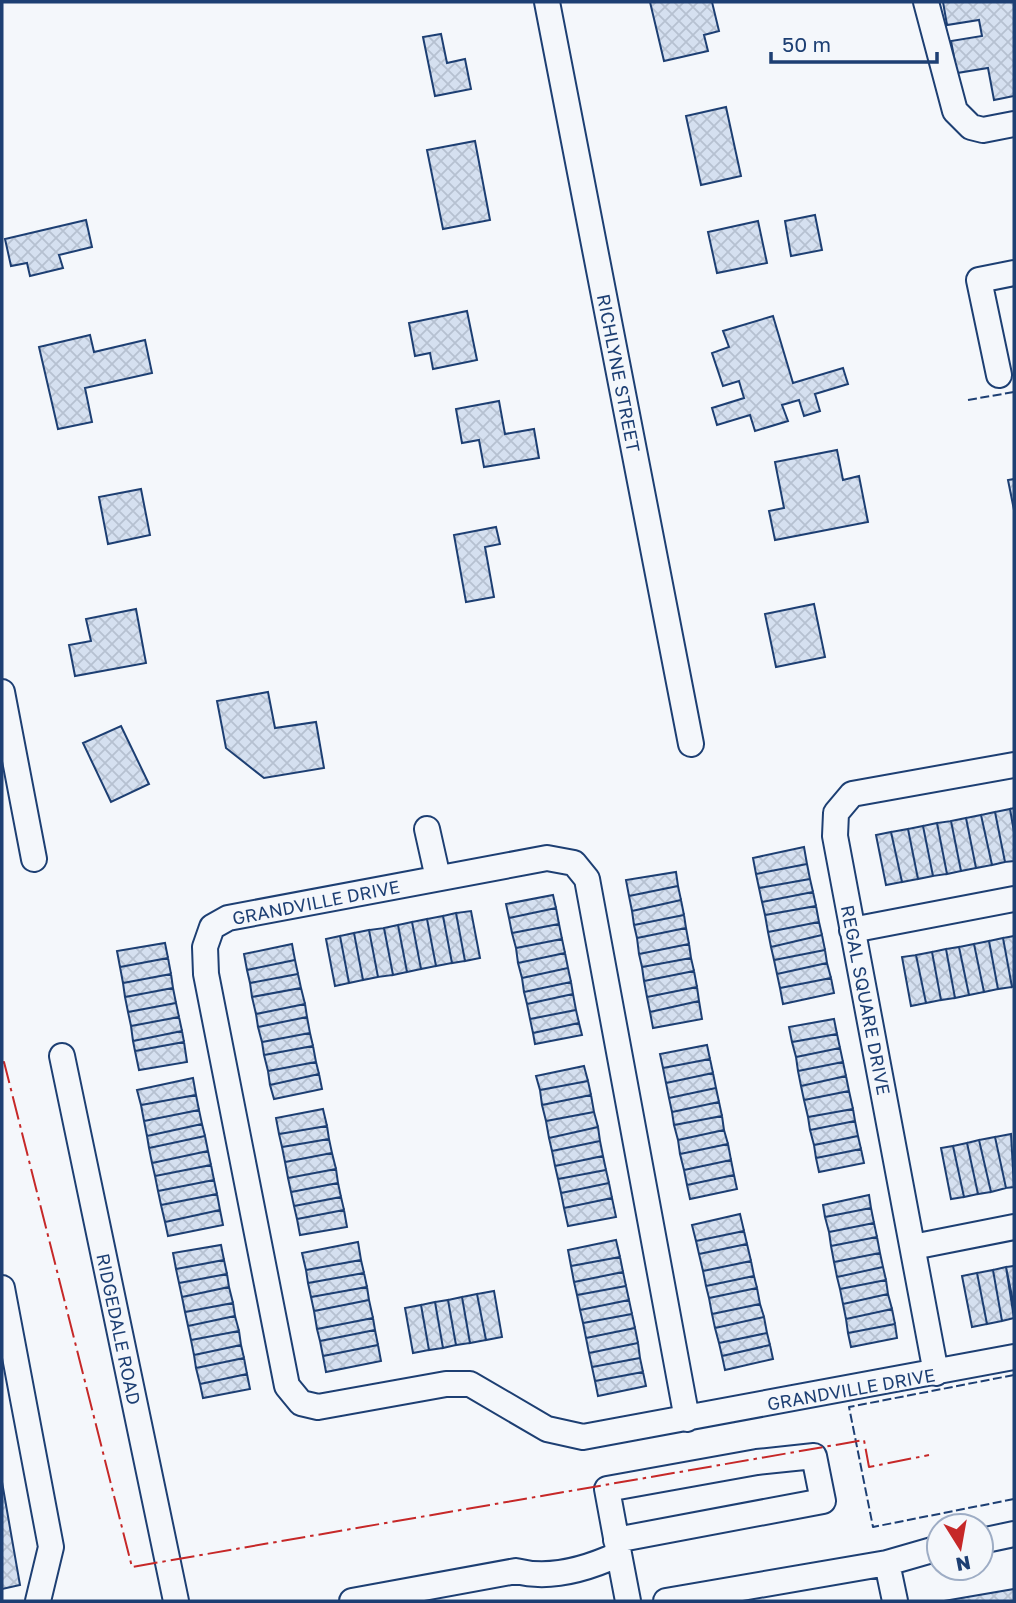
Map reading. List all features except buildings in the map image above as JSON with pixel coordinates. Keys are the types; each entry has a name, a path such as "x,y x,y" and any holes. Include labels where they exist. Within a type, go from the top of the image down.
{"street":[{"name":"RICHLYNE STREET","path":"547,2 691,744"},
{"path":"926,2 956,111 971,127 983,130 1014,124"},
{"path":"999,374 979,280 1014,273"},
{"path":"2,692 34,859"},
{"name":"REGAL SQUARE DRIVE","path":"936,1373 835,836 836,813 852,794 1014,765"},
{"path":"427,829 438,878"},
{"name":"GRANDVILLE DRIVE","path":"687,1419 587,879 574,863 547,858 228,918 212,926 205,947 206,974 287,1387 301,1403 318,1407 446,1384 470,1384 547,1429 583,1437 687,1419 936,1373 1014,1357"},
{"path":"852,930 1014,899"},
{"name":"RIDGEDALE ROAD","path":"62,1056 176,1601"},
{"path":"913,1247 1014,1227"},
{"path":"2,1288 51,1547 38,1601"},
{"path":"352,1601 516,1571 538,1577 594,1566 618,1547 823,1501 814,1456 757,1462 607,1489 618,1547 628,1601"},
{"path":"995,1538 1014,1534"},
{"path":"666,1601 887,1563 925,1552"},
{"path":"887,1563 895,1601"}],"fence":[{"path":"968,400 1014,392"},
{"path":"1014,1375 849,1407 873,1527 1014,1499"}],"power":[{"path":"2,1063 4,1062 132,1567 864,1440 869,1467 929,1455"}]}
